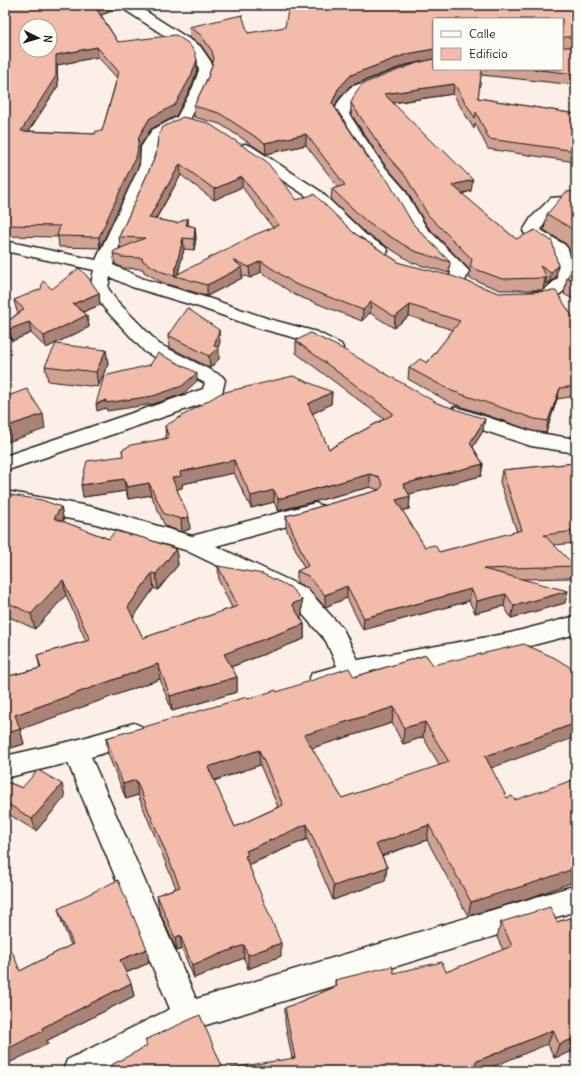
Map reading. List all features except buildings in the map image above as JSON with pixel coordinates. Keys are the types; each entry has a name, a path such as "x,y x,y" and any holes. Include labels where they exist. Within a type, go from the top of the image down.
{"street":[{"path":"5,464 212,393 215,380 152,348 110,304 99,288 106,256 148,165 149,147 158,134 189,122 206,70 204,62 195,49 127,5"},
{"path":"433,64 412,69 356,90 347,101 341,114 377,168 396,189 419,230 460,271 457,282"},
{"path":"232,140 314,194 360,239 393,260"},
{"path":"513,298 548,296 567,278 559,249 532,231 537,222 557,202 576,201"},
{"path":"5,246 104,267 138,283 205,303 262,323 310,336 353,358"},
{"path":"443,409 531,439 576,446"},
{"path":"5,499 93,515 192,544 299,596 335,636 351,671"},
{"path":"192,544 333,506"},
{"path":"298,686 351,671 510,642 576,625"},
{"path":"510,642 536,655"},
{"path":"5,767 76,751 152,729"},
{"path":"76,751 188,1016"},
{"path":"78,1071 188,1016 576,898"}]}
